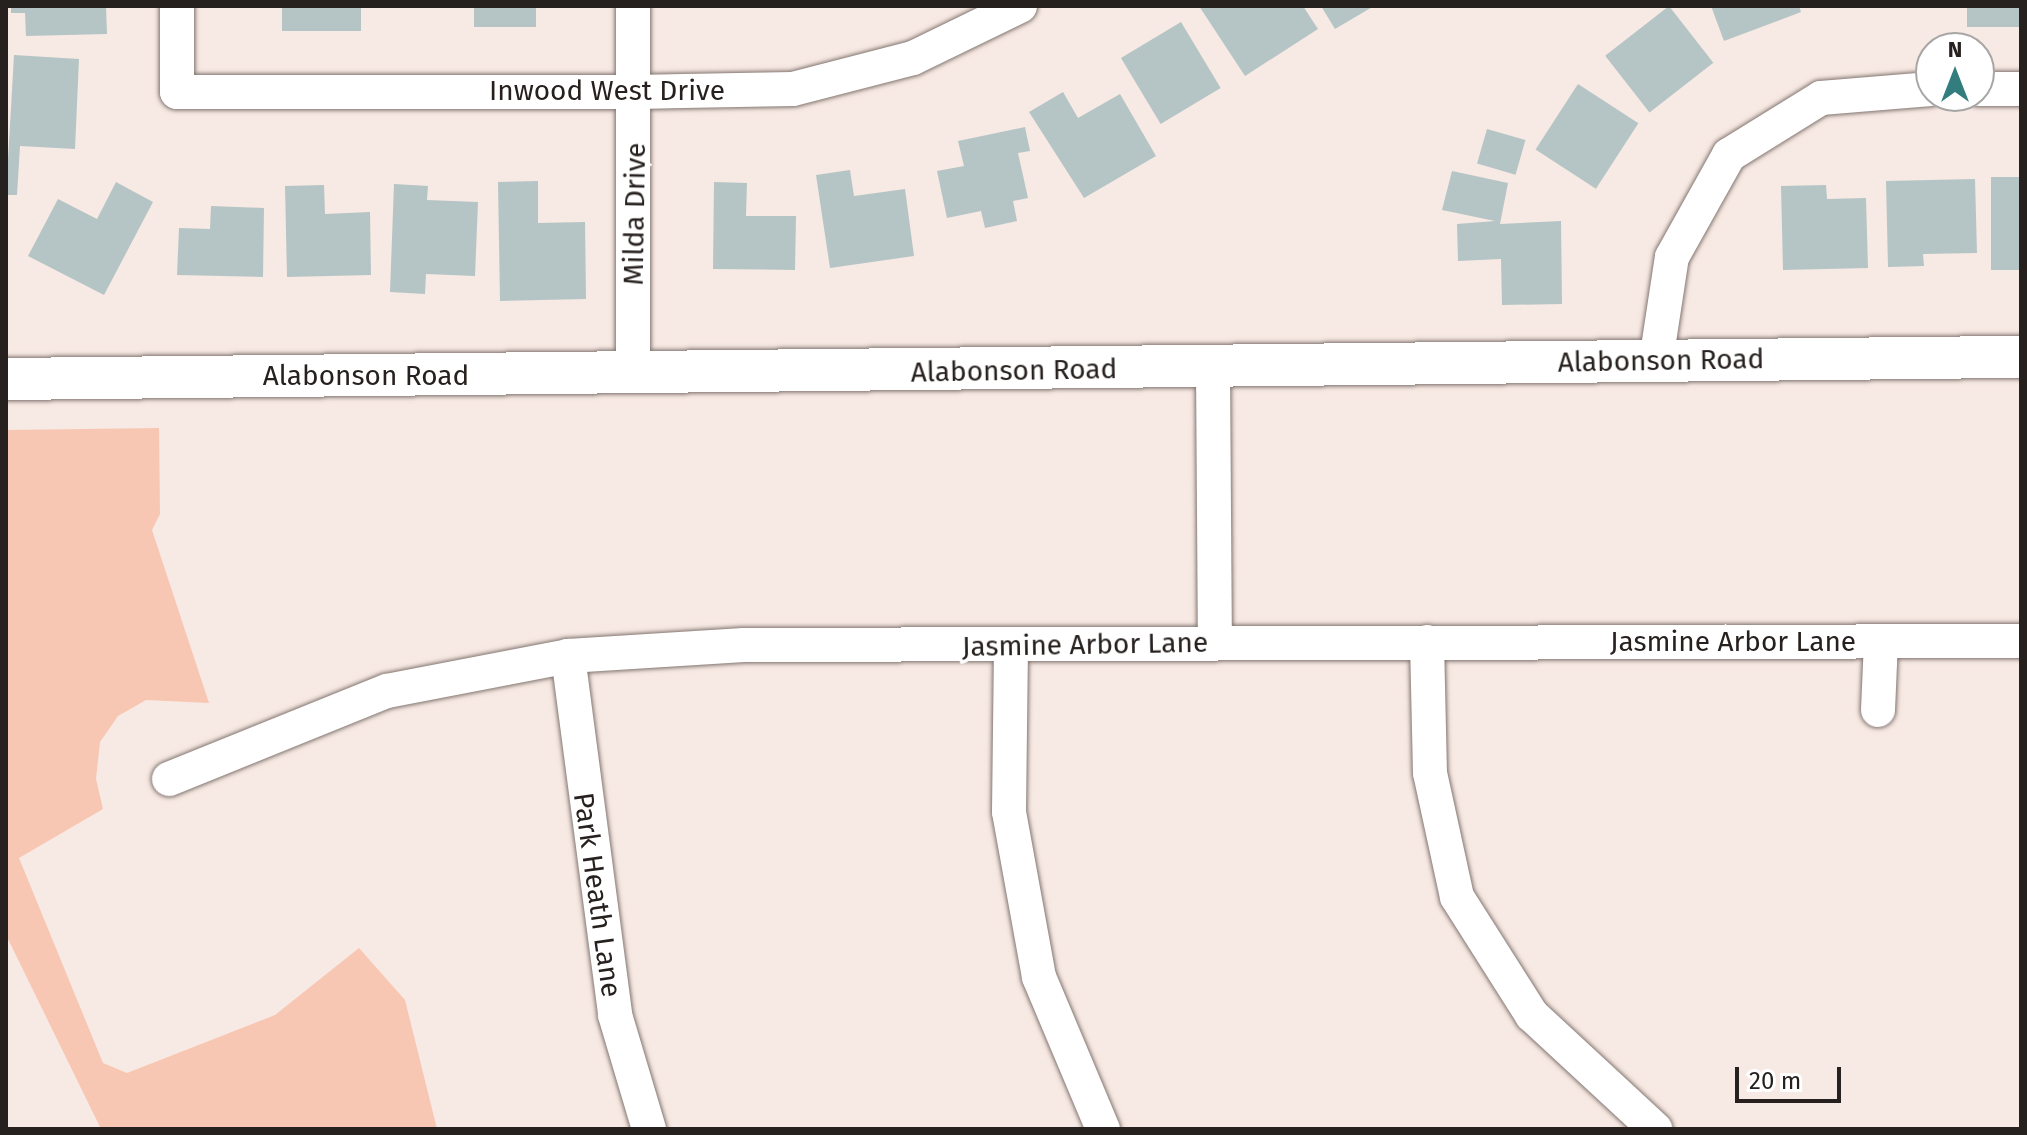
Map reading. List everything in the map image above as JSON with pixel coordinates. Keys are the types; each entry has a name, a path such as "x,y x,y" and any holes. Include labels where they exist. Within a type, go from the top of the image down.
{"street":[{"name":"Inwood West Drive","path":"177,6 177,92 793,89 913,58 1020,6"},
{"name":"Milda Drive","path":"633,6 636,92 633,374"},
{"path":"1995,89 2021,89"},
{"path":"1656,361 1672,257 1729,155 1821,98 1915,90"},
{"name":"Alabonson Road","path":"6,379 1213,369 2021,357"},
{"path":"1213,369 1215,642"},
{"name":"Jasmine Arbor Lane","path":"169,779 387,691 568,656 744,645 1011,647 1215,642 2021,641"},
{"path":"1427,642 1430,773 1457,897 1532,1015 1655,1129"},
{"path":"1878,710 1881,642"},
{"path":"1011,647 1009,812 1039,977 1103,1129"},
{"name":"Park Heath Lane","path":"568,656 615,1015 649,1129"}],"shaded area":[{"path":"159,428 160,514 152,530 209,703 146,700 118,716 100,742 96,779 103,809 19,858 103,1063 127,1073 275,1015 359,948 405,1000 437,1129 101,1129 6,935 6,430"}],"building":[{"path":"11,6 106,6 107,34 26,36 25,13 11,13"},
{"path":"282,6 361,6 361,31 282,31"},
{"path":"474,6 536,6 536,27 474,27"},
{"path":"1199,6 1303,6 1318,29 1245,76"},
{"path":"1321,6 1374,6 1335,29"},
{"path":"1669,6 1713,63 1649,113 1605,56"},
{"path":"1711,6 1799,6 1801,12 1724,41"},
{"path":"1967,6 2021,6 2021,27 1967,27"},
{"path":"1181,22 1221,88 1161,124 1121,58"},
{"path":"14,55 79,59 75,149 20,146 17,195 6,195"},
{"path":"1578,84 1638,123 1596,189 1536,149"},
{"path":"1063,92 1078,118 1120,94 1156,156 1084,198 1029,112"},
{"path":"1025,127 1030,151 1018,153 1028,198 1013,201 1017,221 985,228 981,211 947,218 937,171 964,166 958,141"},
{"path":"1487,129 1525,140 1516,175 1477,164"},
{"path":"850,170 854,196 905,189 914,256 830,268 816,175"},
{"path":"1452,171 1508,183 1500,224 1561,221 1562,304 1502,305 1501,259 1458,261 1457,224 1495,221 1442,210"},
{"path":"1991,177 2021,177 2021,270 1991,270"},
{"path":"1975,179 1977,253 1923,254 1924,266 1888,267 1886,181"},
{"path":"538,181 538,223 585,222 586,299 500,301 498,182"},
{"path":"116,182 153,202 104,295 28,256 58,199 97,219"},
{"path":"714,182 747,183 746,216 796,216 795,270 713,269"},
{"path":"394,184 428,186 427,200 478,202 475,276 426,274 425,294 390,292"},
{"path":"324,185 325,214 370,212 371,275 287,277 285,186"},
{"path":"1826,185 1827,199 1866,198 1868,268 1783,270 1781,186"},
{"path":"211,206 264,208 263,277 177,275 179,228 210,229"}]}
